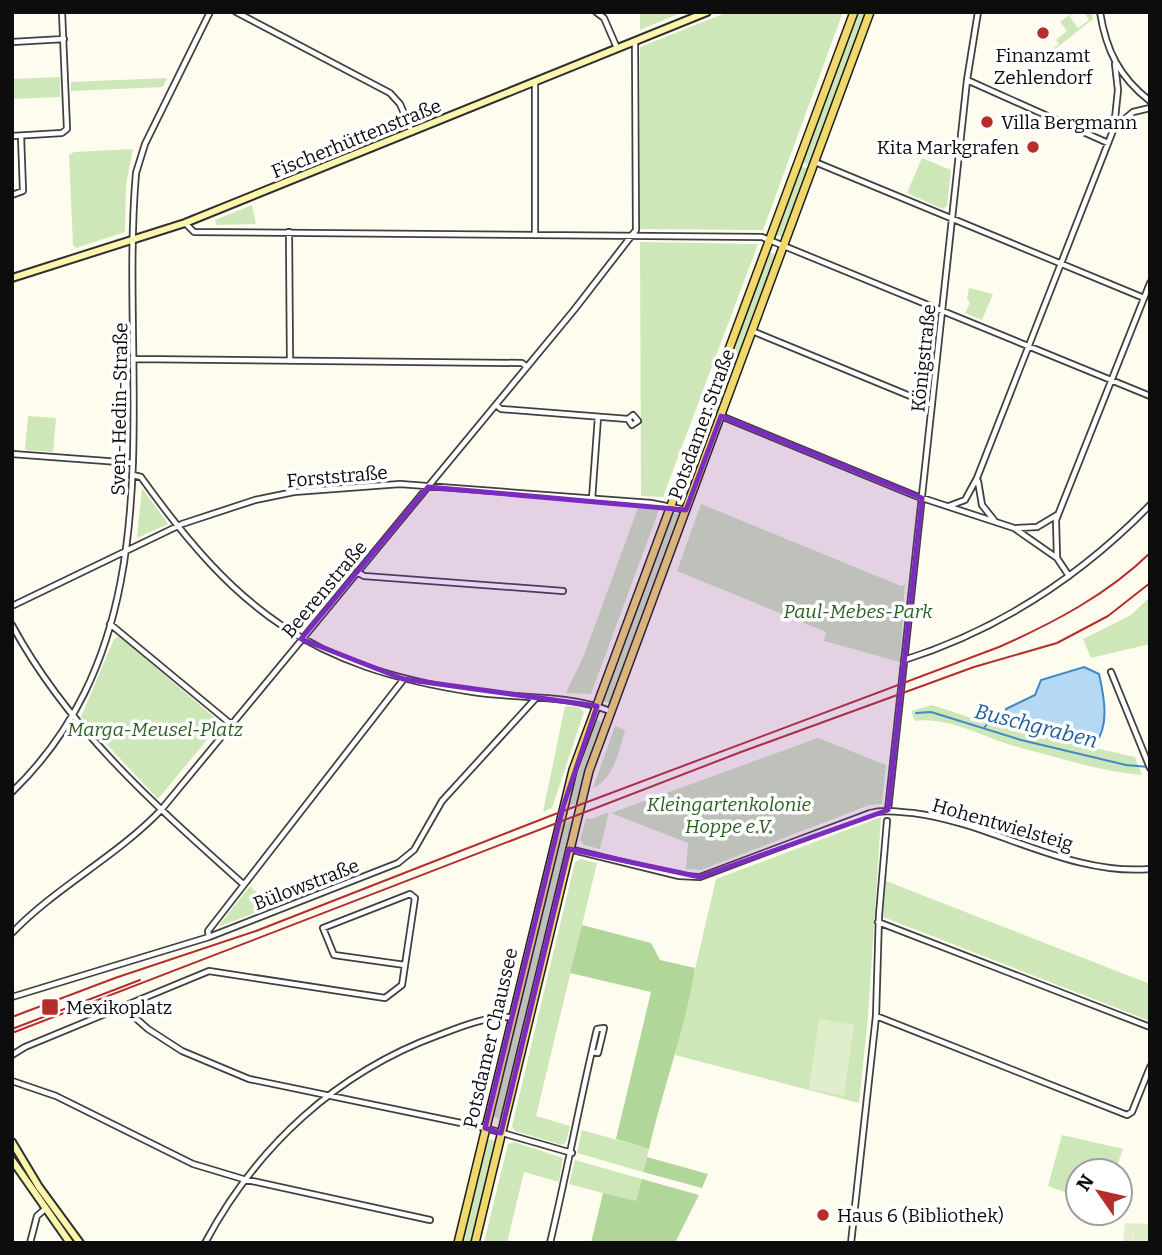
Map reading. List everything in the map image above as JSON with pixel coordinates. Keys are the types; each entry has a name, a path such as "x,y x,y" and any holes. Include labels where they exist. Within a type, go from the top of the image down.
{"main road":[{"name":"Potsdamer Straße","path":"554,842 573,771 855,12"},
{"name":"Potsdamer Straße","path":"569,849 584,786 870,12"},
{"name":"Potsdamer Chaussee","path":"458,1243 554,842"},
{"name":"Potsdamer Chaussee","path":"475,1243 569,849"}],"street":[{"path":"12,136 64,133 67,130 62,12"},
{"name":"Sven-Hedin-Straße","path":"12,792 49,753 72,715 110,624 128,548 133,475 135,186 140,157 211,12"},
{"path":"236,12 390,93 400,104 412,133"},
{"path":"596,12 604,18 617,48"},
{"name":"Fischerhüttenstraße","path":"12,278 186,223 707,12"},
{"name":"Königstraße","path":"888,810 951,219 967,80 978,12"},
{"path":"1100,12 1105,40 1115,64 1127,81 1150,101"},
{"path":"12,41 64,39"},
{"path":"631,236 636,230 635,41"},
{"path":"949,506 965,500 977,478 1114,128 1118,90 1115,64"},
{"path":"967,80 1108,143"},
{"path":"535,82 535,235"},
{"path":"1114,128 1123,118 1150,108"},
{"path":"12,195 23,191 21,136"},
{"path":"815,162 1144,298"},
{"path":"186,223 194,232 762,237 1150,396"},
{"path":"289,232 290,361"},
{"name":"Beerenstraße","path":"12,933 34,913 120,849 161,810 496,405 631,236"},
{"path":"1057,558 1054,531 1059,512 1150,283"},
{"path":"752,331 932,405"},
{"path":"134,359 522,363 527,367"},
{"path":"496,405 501,409 628,419"},
{"path":"721,416 922,498 1014,528 1057,558 1069,576"},
{"path":"592,499 598,417"},
{"path":"12,454 133,463"},
{"path":"133,475 141,477 176,527 229,584 301,639 352,664 403,679 479,693 597,705 611,711"},
{"path":"977,478 982,505 995,521"},
{"name":"Forststraße","path":"12,606 176,527 214,512 294,492 373,484 671,505 686,510"},
{"path":"904,660 950,645 1024,607 1069,576 1111,542 1150,505"},
{"path":"1014,528 1037,527 1059,512"},
{"path":"357,572 364,576 563,591"},
{"path":"110,624 232,724"},
{"path":"12,625 36,666 72,715 161,810 243,884"},
{"path":"1111,672 1150,768"},
{"path":"209,937 208,932 243,884 403,679"},
{"name":"Bülowstraße","path":"15,997 209,937 377,872 407,857 442,801 536,698"},
{"name":"Hohentwielsteig","path":"569,849 679,876 700,877 870,813 888,810 947,819 1089,863 1117,869 1150,869"},
{"path":"851,1243 876,1016 878,922 887,821"},
{"path":"12,1055 209,971 385,998 402,985 405,965 415,898 410,894 323,928 334,955 405,965"},
{"path":"878,922 1150,1027"},
{"path":"122,1006 157,1036 202,1061 248,1079 485,1128 572,1153"},
{"path":"876,1016 1129,1114 1150,1067"},
{"path":"205,1243 243,1179 298,1121 326,1097 386,1058 424,1040 477,1022 512,1017"},
{"path":"550,1243 572,1153 574,1127 597,1029 604,1028 601,1049 598,1053 592,1052"},
{"path":"12,1081 56,1096 193,1164 243,1179 430,1220"},
{"path":"12,1142 47,1199 80,1243"},
{"path":"12,1160 70,1243"},
{"path":"30,1243 37,1216 45,1209"}],"highlighted area":[{"path":"721,416 922,498 888,810 700,877 569,849 501,1133 485,1128 563,807 597,706 403,679 301,639 428,487 686,510"}],"green space":[{"path":"640,12 683,12 640,30"},
{"path":"728,12 843,12 763,230 640,229 640,47"},
{"path":"857,12 867,12 811,165 802,162"},
{"path":"1084,12 1092,12 1093,19 1040,61 1030,58 1043,50 1047,53 1059,44 1056,40 1067,31 1060,22 1072,13 1070,17 1078,28 1089,20"},
{"path":"60,77 60,97 12,99 12,79"},
{"path":"167,78 163,87 71,91 71,82"},
{"path":"133,149 126,184 125,232 76,248 73,245 69,155 74,152"},
{"path":"922,158 951,170 947,206 943,209 907,193"},
{"path":"800,166 809,169 782,238 775,234"},
{"path":"252,205 256,224 216,225 215,220"},
{"path":"640,242 758,244 663,497 641,496"},
{"path":"768,252 777,255 684,504 676,500"},
{"path":"969,288 993,294 982,320 965,313 970,303 967,298"},
{"path":"28,416 56,418 53,452 25,450"},
{"path":"142,488 168,524 137,538"},
{"name":"Paul-Mebes-Park","path":"701,504 901,586 905,584 900,662 824,641 826,632 677,571"},
{"path":"638,508 659,510 591,694 566,693 584,655"},
{"path":"673,512 680,515 611,703 603,701"},
{"path":"1150,597 1150,644 1091,658 1083,639 1131,615"},
{"name":"Marga-Meusel-Platz","path":"119,636 221,723 158,799 81,717 114,639"},
{"path":"932,705 993,725 1135,757 1142,775 1061,759 952,724 915,721 911,711"},
{"path":"565,706 579,707 584,712 552,808 543,812"},
{"path":"595,719 604,723 577,803 565,807"},
{"path":"615,726 625,730 618,755 606,778 593,788"},
{"name":"Kleingartenkolonie Hoppe e.V.","path":"818,738 886,765 882,804 869,805 701,870 686,869 688,843 611,813"},
{"path":"609,812 600,849 584,845 580,840 586,818 591,819"},
{"path":"881,817 868,1017 859,1103 675,1055 716,879"},
{"path":"573,819 501,1119 491,1116 561,824"},
{"path":"581,859 597,863 536,1116 570,1126 566,1142 562,1145 515,1131 512,1126 575,862"},
{"path":"886,881 1150,984 1150,1021 883,917"},
{"path":"250,886 272,906 218,927"},
{"path":"582,925 651,943 660,960 695,968 686,1014 649,1149 616,1139 651,992 570,973"},
{"path":"819,1019 854,1025 844,1096 809,1089"},
{"path":"582,1130 649,1149 643,1172 577,1153"},
{"path":"1062,1135 1123,1149 1120,1157 1064,1157 1064,1192 1048,1186"},
{"path":"486,1139 496,1141 472,1243 461,1243"},
{"path":"514,1142 563,1158 559,1182 524,1172 507,1243 484,1243 508,1144"},
{"path":"647,1157 708,1174 702,1188 643,1172"},
{"path":"575,1160 642,1179 636,1202 569,1184"},
{"path":"642,1179 699,1195 675,1243 591,1243 603,1193 636,1201"},
{"path":"1134,1223 1150,1224 1150,1243 1133,1243 1134,1228 1132,1243 1123,1243 1125,1227 1134,1227"}],"water":[{"path":"1084,667 1099,674 1103,692 1103,728 1095,744 1089,746 1006,724 1006,709 1035,695 1041,680"}],"waterway":[{"name":"Buschgraben","path":"916,713 931,712 1021,740 1126,765 1149,767"},
{"path":"984,728 992,718 1004,716"}],"tram line":[{"path":"12,1017 115,978 256,931 550,816 999,647 1079,607 1116,582 1150,553"},
{"path":"12,1029 140,980"}],"railway":[{"path":"12,1033 741,752 974,667 1057,643 1108,616 1150,583"}],"place":[{"name":"Finanzamt Zehlendorf","path":"1043,33"},
{"name":"Villa Bergmann","path":"987,122"},
{"name":"Kita Markgrafen","path":"1033,147"},
{"name":"Mexikoplatz","path":"50,1007"},
{"name":"Haus 6 (Bibliothek)","path":"823,1215"}]}
